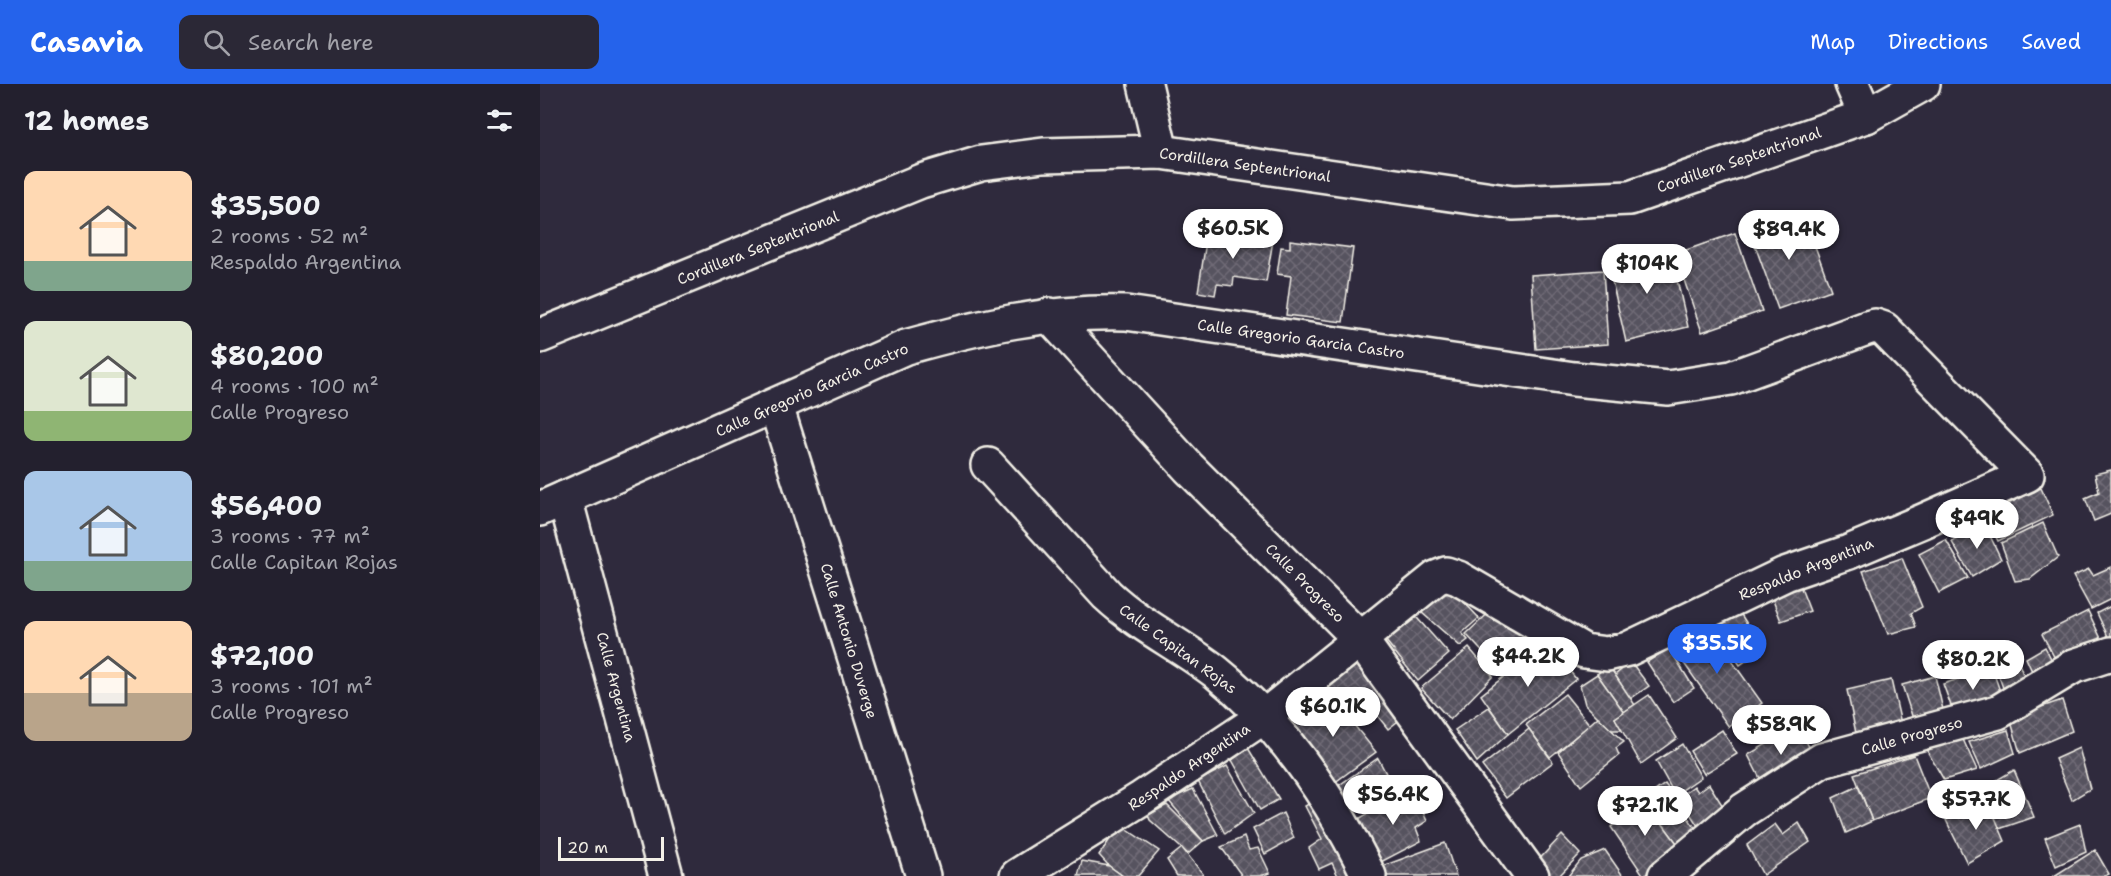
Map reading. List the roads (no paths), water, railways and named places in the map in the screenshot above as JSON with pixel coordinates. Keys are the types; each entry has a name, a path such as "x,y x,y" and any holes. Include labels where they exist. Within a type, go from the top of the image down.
{"street":[{"path":"1145,84 1161,152"},
{"path":"1852,84 1866,116"},
{"name":"Cordillera Septentrional","path":"540,336 921,181 981,163 1043,155 1161,152 1513,203 1630,198 1866,116 1923,84"},
{"name":"Calle Gregorio Garcia Castro","path":"552,503 906,348 970,329 1049,315 1093,312 1126,313 1574,379 1668,388 1731,378 1875,326 1884,329 2027,475"},
{"name":"Calle Progreso","path":"1049,315 1189,468 1360,639 1532,876"},
{"name":"Calle Antonio Duverge","path":"776,406 923,876"},
{"name":"Calle Capitan Rojas","path":"988,465 1099,587 1125,612 1214,671 1265,716 1325,795 1369,876"},
{"name":"Respaldo Argentina","path":"1017,876 1142,798 1265,716 1436,578 1446,574 1458,578 1584,651 1607,654 1628,649 1785,574 1913,525 2027,475"},
{"name":"Calle Argentina","path":"552,503 666,876"},
{"name":"Calle Progreso","path":"1665,876 1744,810 1822,760 1998,712 2074,666 2111,654"}]}
